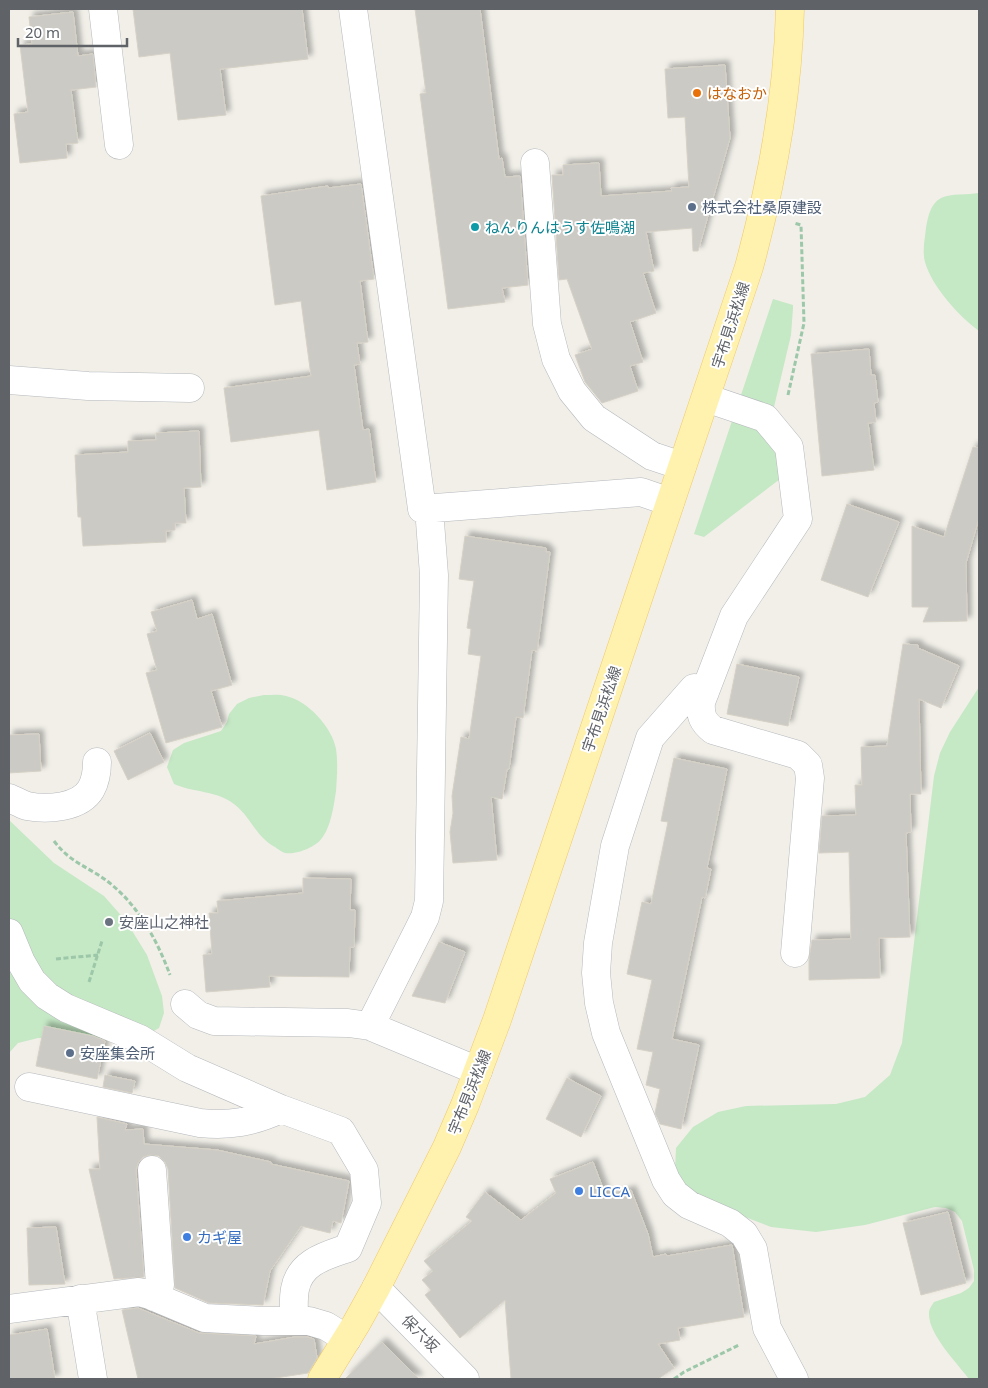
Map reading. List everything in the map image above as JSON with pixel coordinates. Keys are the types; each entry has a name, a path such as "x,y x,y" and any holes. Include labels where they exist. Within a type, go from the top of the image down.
{"main road":[{"name":"宇布見浜松線","path":"322,1379 376,1288 447,1147 500,1011 749,267 764,208 782,115 790,9"}],"street":[{"path":"103,9 119,145"},
{"path":"352,9 422,509 641,492 670,502"},
{"path":"535,163 547,324 556,359 572,390 594,418 652,456 682,466"},
{"path":"9,380 88,386 190,388"},
{"path":"706,398 765,418 790,447 798,519 734,616 701,702 700,714 705,723 713,730 798,755 808,765 810,778 795,952"},
{"path":"370,1026 425,917 429,901 434,575 429,508"},
{"path":"705,692 694,688 650,738 615,846 598,943 596,974 599,1003 606,1033 666,1180 675,1194 689,1205 730,1223 744,1234 753,1249 768,1331 794,1379"},
{"path":"21,802 47,808 67,805 80,800 91,790 96,777 97,762"},
{"path":"9,933 21,962 32,981 47,996 66,1008 140,1039 187,1068 281,1109 341,1131 364,1170 366,1203 348,1248 315,1260 305,1268 298,1278 294,1290 294,1321"},
{"path":"185,1004 198,1015 214,1021 348,1023 370,1026 478,1071"},
{"path":"29,1087 200,1123 221,1125 242,1123 262,1118 281,1109"},
{"path":"152,1170 160,1285 154,1297"},
{"name":"保六坂","path":"376,1288 465,1379"},
{"path":"9,1309 139,1292 205,1318 318,1322 347,1339"},
{"path":"80,1299 92,1379"}],"path":[{"path":"779,434 801,337 804,308 801,224 787,220"},
{"path":"21,802 63,853 80,866 113,885 137,913 160,949 174,986 185,1004"},
{"path":"79,1013 102,941"},
{"path":"674,1379 684,1372 768,1331"}],"green space":[{"path":"979,193 979,331 955,309 940,291 925,262 924,249 926,228 934,204 941,198 950,195"},
{"path":"773,299 793,305 791,335 774,407 741,395"},
{"path":"732,421 757,430 776,453 780,479 704,537 694,534"},
{"path":"979,687 979,1379 969,1379 938,1339 933,1330 929,1313 934,1302 961,1293 969,1288 974,1281 974,1270 962,1221 955,1212 946,1208 935,1207 865,1225 816,1232 771,1227 714,1205 683,1187 675,1170 676,1148 693,1127 718,1112 746,1106 836,1104 865,1097 890,1075 902,1043 934,776 940,753 950,732"},
{"path":"264,695 286,696 303,703 318,716 330,732 336,749 336,791 328,828 319,841 305,850 295,853 285,853 268,843 240,809 227,799 174,784 167,767 173,750 184,743 221,731 227,722 229,714 237,704 249,698"},
{"path":"9,820 54,863 104,896 126,921 147,955 162,996 164,1013 159,1028 145,1036 128,1038 38,1038 18,1043 9,1053"}],"building":[{"path":"133,9 302,9 308,59 220,69 226,115 178,120 170,53 139,57"},
{"path":"415,9 480,9 499,159 502,158 505,177 520,176 528,285 502,288 505,302 448,309 420,94 426,93"},
{"path":"73,12 78,56 93,54 96,87 71,90 78,143 66,144 67,158 20,163 14,114 28,112 20,45 32,44 29,17"},
{"path":"725,65 730,138 698,251 693,251 692,228 646,232 654,271 643,273 656,313 630,322 643,362 630,366 638,391 602,403 585,382 575,355 592,349 567,279 559,280 552,175 563,175 563,165 599,163 601,196 672,191 671,188 689,187 685,117 668,118 665,69"},
{"path":"361,184 374,279 360,281 368,342 357,343 360,364 354,365 363,430 369,429 376,482 327,490 319,430 231,442 224,388 311,376 301,301 275,305 261,196 328,186 328,188"},
{"path":"869,349 871,375 875,375 878,402 874,403 876,422 868,423 874,470 822,476 811,354"},
{"path":"199,431 201,487 184,488 186,523 175,523 175,530 166,531 166,542 83,546 81,517 78,517 75,455 128,452 128,441 156,440 156,433"},
{"path":"973,447 979,448 979,518 966,563 967,621 923,622 929,607 912,607 912,526 944,537"},
{"path":"847,504 899,522 868,597 821,580"},
{"path":"465,536 546,548 546,552 550,552 537,651 532,650 523,718 516,717 509,769 507,769 502,799 491,797 497,860 453,863 450,832 453,813 452,796 461,737 469,739 481,656 468,654 471,629 467,628 474,581 459,579"},
{"path":"192,600 197,619 212,614 232,685 211,691 222,727 166,743 146,673 157,670 147,634 157,631 151,612"},
{"path":"903,644 918,645 918,648 959,666 941,708 919,699 921,794 910,794 911,832 906,833 910,937 879,938 880,978 809,980 812,940 851,939 849,852 819,853 822,816 856,815 855,785 862,785 861,747 887,746"},
{"path":"737,664 799,677 788,726 727,714"},
{"path":"150,733 164,762 128,780 114,751"},
{"path":"39,734 41,771 9,773 9,735"},
{"path":"674,758 727,769 707,868 711,869 705,898 702,897 672,1039 699,1045 681,1129 660,1124 655,1113 660,1089 646,1085 653,1052 637,1049 652,980 627,974 642,902 651,904 668,822 661,821"},
{"path":"303,878 351,879 350,910 355,910 354,947 350,947 349,977 269,976 270,987 206,992 203,955 212,954 209,913 218,913 217,901 303,893"},
{"path":"439,942 465,952 445,1003 412,996"},
{"name":"安座集会所","path":"44,1026 93,1036 105,1041 97,1079 36,1066"},
{"path":"105,1075 135,1081 132,1093 103,1087"},
{"path":"567,1078 601,1096 581,1137 546,1119"},
{"path":"97,1117 127,1124 125,1130 143,1129 144,1144 217,1150 349,1181 341,1223 333,1221 330,1233 301,1226 270,1271 263,1305 209,1303 175,1288 168,1169 165,1162 159,1156 150,1155 143,1157 138,1163 136,1171 144,1277 114,1279 89,1169 100,1169"},
{"path":"593,1162 607,1199 631,1190 648,1234 653,1257 732,1245 744,1317 678,1328 680,1340 658,1344 674,1368 658,1379 511,1379 505,1300 460,1338 425,1295 431,1290 422,1280 433,1271 424,1261 472,1221 466,1217 485,1192 521,1220 556,1193 550,1179"},
{"path":"948,1212 966,1283 921,1295 903,1223"},
{"path":"56,1227 65,1284 29,1285 27,1228"},
{"path":"138,1308 199,1333 256,1336 254,1344 295,1337 307,1337 314,1339 317,1358 308,1373 269,1379 138,1379 122,1310"},
{"path":"47,1329 55,1379 9,1379 9,1335"},
{"path":"382,1342 419,1379 345,1379"}],"place":[{"name":"はなおか","path":"697,93"},
{"name":"株式会社桑原建設","path":"692,207"},
{"name":"ねんりんはうす佐鳴湖","path":"475,227"},
{"name":"安座山之神社","path":"109,922"},
{"name":"安座集会所","path":"70,1053"},
{"name":"LICCA","path":"579,1191"},
{"name":"カギ屋","path":"187,1237"}]}
